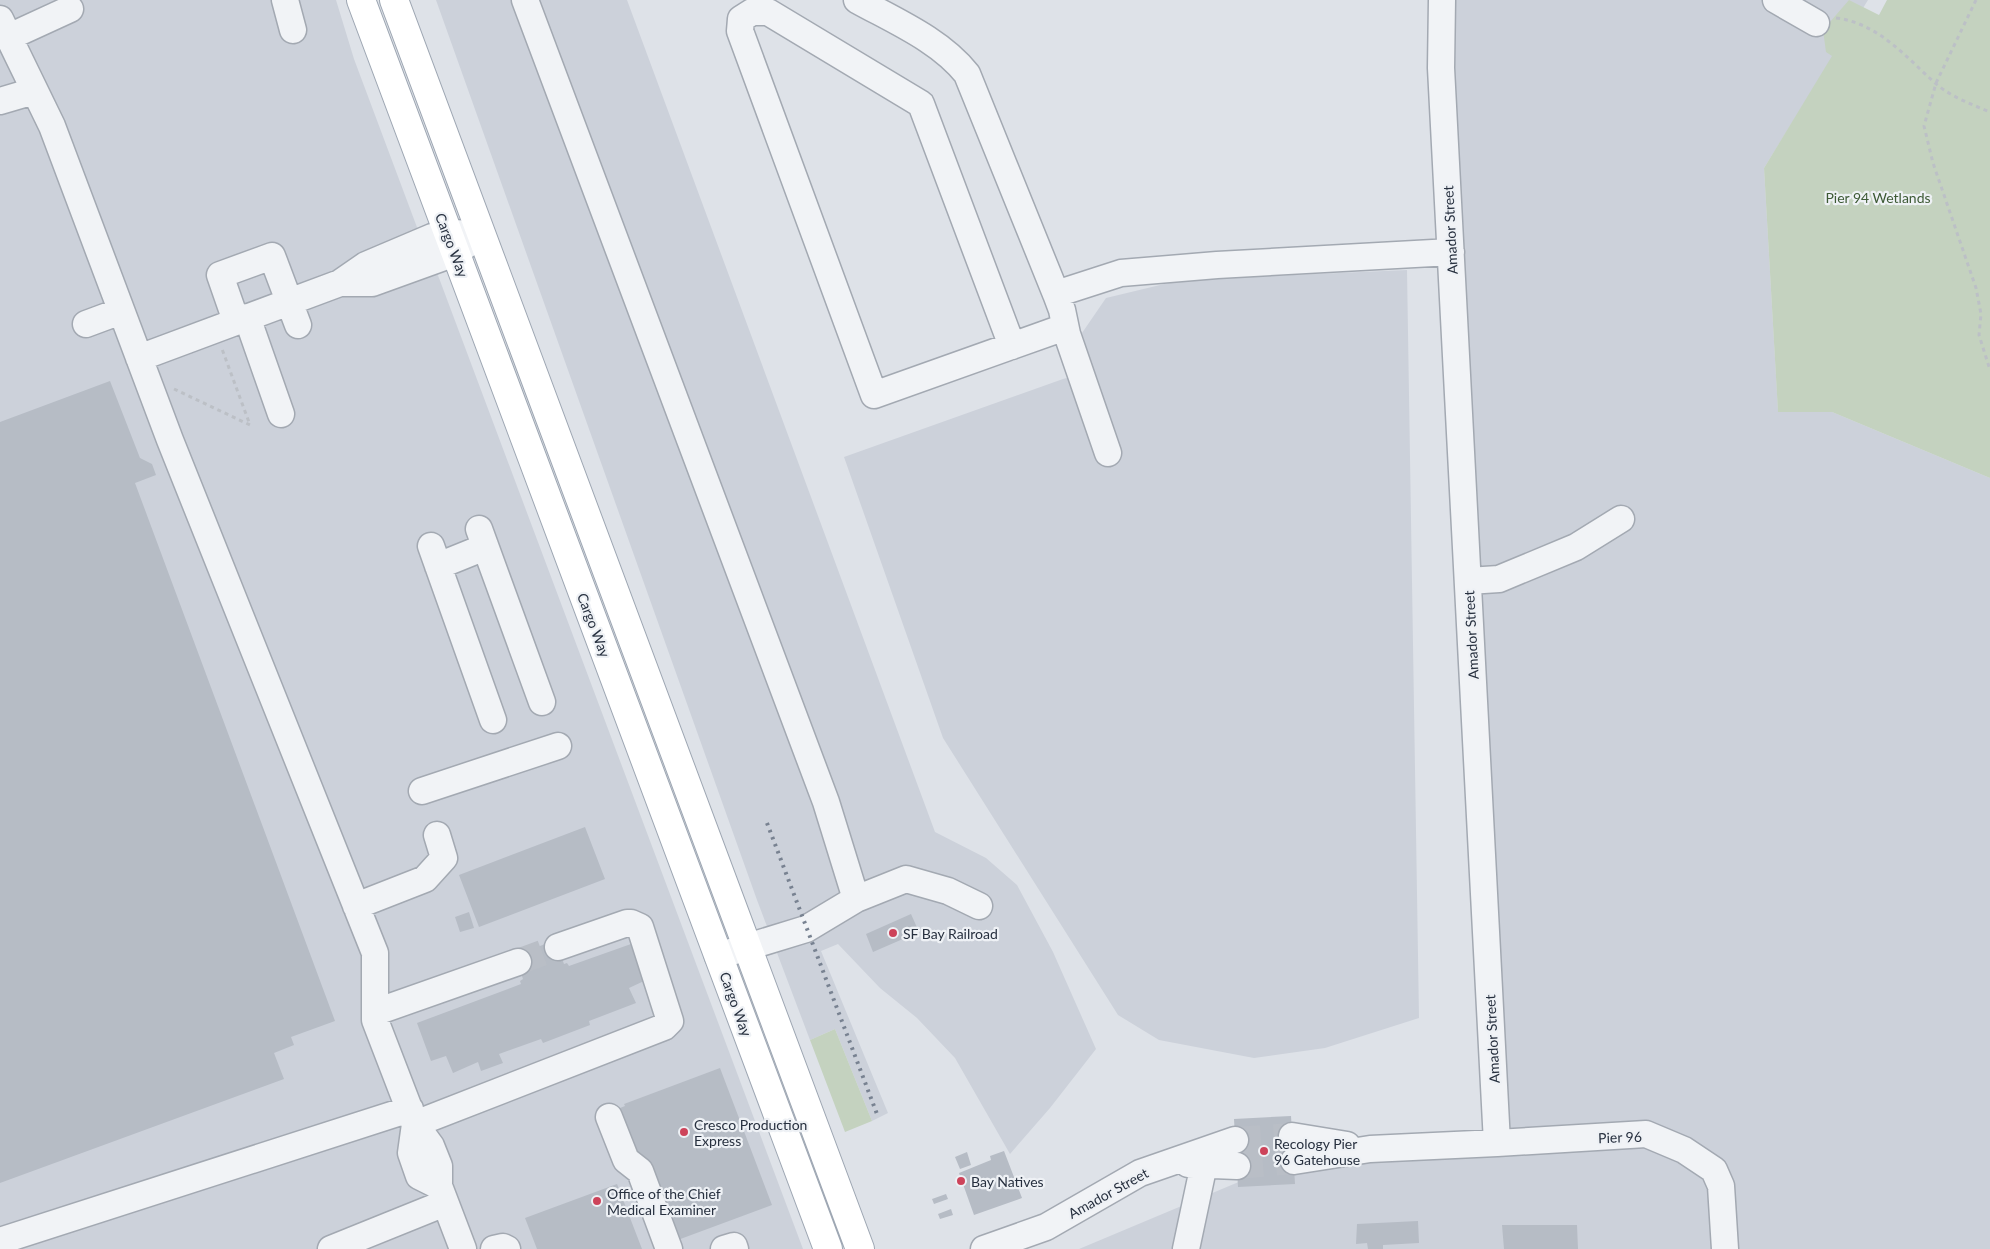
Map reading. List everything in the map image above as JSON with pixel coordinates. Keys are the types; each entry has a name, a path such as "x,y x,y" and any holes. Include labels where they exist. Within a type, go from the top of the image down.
{"main road":[{"name":"Cargo Way","path":"361,0 828,1249"},
{"path":"394,0 860,1249"}],"street":[{"path":"285,0 292,30"},
{"path":"525,0 826,802 856,899"},
{"path":"857,0 938,46 954,58 967,74 1056,294 1108,453"},
{"name":"Amador Street","path":"1442,0 1441,68 1497,1143"},
{"path":"1776,0 1816,23"},
{"path":"70,9 5,28 52,126 139,358 375,953 375,1020 412,1116 431,1146 439,1166 442,1194 463,1249"},
{"path":"1012,346 921,104 768,12 752,12 741,19 740,31 874,395 1012,346 1065,326"},
{"path":"0,101 34,91"},
{"path":"139,358 241,319 293,313 366,265 481,234"},
{"path":"1056,294 1121,272 1217,264 1451,252"},
{"path":"282,414 220,275 272,256 293,313"},
{"path":"86,324 121,311"},
{"path":"1468,581 1499,579 1576,547 1621,519"},
{"path":"493,720 435,556 482,538 542,702"},
{"path":"422,791 558,746"},
{"path":"356,906 425,879 444,858 437,835"},
{"path":"718,956 806,929 856,899 906,879 948,891 979,906"},
{"path":"0,1241 412,1116 668,1024 670,1017 640,927 636,924 627,923 558,948"},
{"path":"376,1012 518,962"},
{"path":"610,1117 626,1160 640,1171 669,1249"},
{"name":"Pier 96","path":"1497,1143 1646,1134 1684,1150 1714,1170 1721,1186 1725,1249"},
{"name":"Amador Street","path":"984,1249 1046,1227 1140,1173 1235,1140"},
{"path":"1293,1149 1370,1149 1497,1143"},
{"name":"Amador Street","path":"1170,1163 1237,1166"},
{"path":"1186,1249 1204,1164"},
{"path":"331,1249 442,1194"},
{"path":"724,1249 734,1246 735,1249"},
{"path":"494,1249 503,1247 507,1249"}],"path":[{"path":"1976,0 1936,83 1924,126 1932,163 1976,288 1981,314 1979,335 1990,370"},
{"path":"1816,23 1833,18 1850,20 1906,53 1936,83 1954,97 1990,112"},
{"path":"166,385 250,425 222,349"}],"shaded area":[{"path":"0,0 336,0 354,59 418,230 439,278 803,1249 0,1249"},
{"path":"436,0 627,0 935,832 986,858 1017,885 1053,952 1096,1049 1050,1108 1010,1154 955,1058 917,1018 880,988 838,944 821,951 888,1113 872,1121 835,1029 810,1040 757,900"},
{"path":"1445,0 1868,0 1764,168 1778,411 1832,412 1990,478 1990,1249 1079,1249 1322,1147 1497,1143"},
{"path":"1407,270 1419,1018 1325,1048 1254,1058 1159,1040 1118,1015 943,738 844,457 1063,379 1093,371 1082,333 1106,298 1181,280"}],"green space":[{"name":"Pier 94 Wetlands","path":"1849,0 1879,15 1887,0 1990,0 1990,478 1832,412 1778,412 1764,168 1832,56 1826,52 1823,30"},
{"path":"835,1029 872,1121 845,1132 810,1040"}],"building":[{"path":"110,381 140,458 152,464 156,475 135,483 335,1021 291,1037 294,1045 274,1053 284,1079 0,1183 0,422"},
{"path":"585,827 605,879 479,927 459,875"},
{"path":"469,912 474,928 460,932 455,917"},
{"name":"SF Bay Railroad","path":"911,914 919,932 873,952 866,934"},
{"path":"555,940 564,964 567,963 569,966 631,944 644,981 629,988 636,1003 589,1021 590,1025 543,1043 541,1039 499,1054 503,1063 481,1071 478,1062 453,1073 446,1056 431,1061 417,1023 521,984 520,981 523,979 515,956"},
{"name":"Cresco Production Express","path":"720,1068 772,1205 675,1241 642,1155 633,1158 615,1110 625,1106 624,1104"},
{"name":"Recology Pier 96 Gatehouse","path":"1291,1116 1295,1184 1238,1187 1234,1119"},
{"path":"1004,1151 1022,1198 974,1215 959,1173 991,1160 990,1156"},
{"path":"967,1152 971,1165 960,1169 955,1157"},
{"name":"Office of the Chief Medical Examiner","path":"617,1184 642,1249 537,1249 525,1218"},
{"path":"946,1194 948,1199 934,1204 932,1199"},
{"path":"951,1209 953,1215 940,1219 938,1214"},
{"path":"1418,1221 1419,1243 1383,1245 1383,1249 1368,1249 1367,1243 1356,1244 1357,1224"},
{"path":"1502,1225 1577,1225 1578,1249 1504,1249"}],"tunnel":[{"path":"518,962 558,947"},
{"path":"1235,1140 1292,1136"},
{"path":"1237,1166 1294,1161"}],"railway":[{"path":"767,823 877,1114"}],"place":[{"name":"SF Bay Railroad","path":"893,933"},
{"name":"Cresco Production Express","path":"684,1132"},
{"name":"Recology Pier 96 Gatehouse","path":"1264,1151"},
{"name":"Bay Natives","path":"961,1181"},
{"name":"Office of the Chief Medical Examiner","path":"597,1201"}]}
